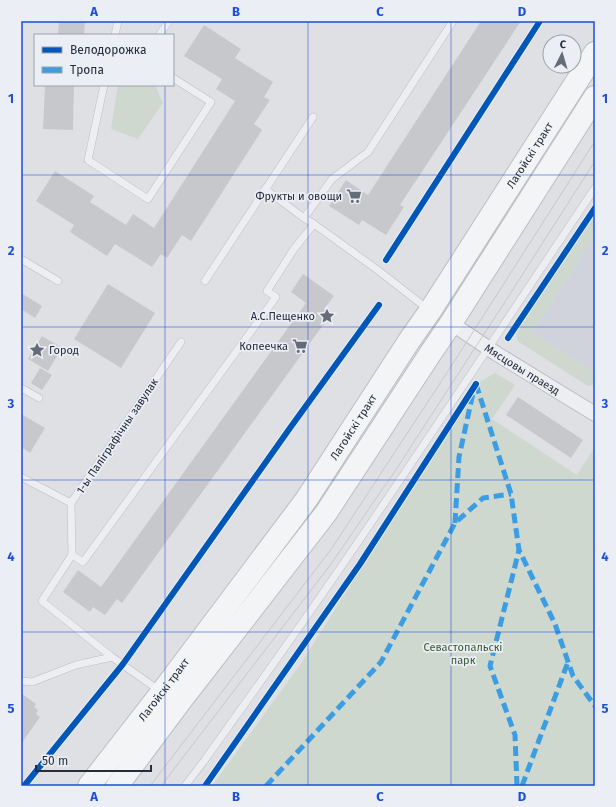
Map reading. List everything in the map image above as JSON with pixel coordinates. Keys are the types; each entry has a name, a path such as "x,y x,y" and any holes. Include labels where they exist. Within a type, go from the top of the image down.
{"main road":[{"name":"Лагойскі тракт","path":"89,786 162,692 306,500 404,348 430,311 595,53"},
{"name":"Лагойскі тракт","path":"117,786 182,699 326,513 451,323 595,97"},
{"path":"430,311 451,323"}],"street":[{"name":"Мясцовы праезд","path":"451,323 488,349 595,414"}],"lane":[{"path":"115,34 118,21"},
{"path":"160,34 169,21"},
{"path":"304,218 332,179 368,152 453,21"},
{"path":"104,86 88,160 148,199 211,102 174,79"},
{"path":"206,281 313,116"},
{"path":"185,786 342,565 595,188"},
{"path":"265,189 379,271 430,311"},
{"path":"72,555 83,562 88,556 276,297 267,291 294,249 314,224"},
{"path":"21,259 58,281"},
{"name":"1-ы Паліграфічны завулак","path":"21,477 70,503 181,342"},
{"path":"21,388 39,398"},
{"path":"70,503 72,555 42,601 112,656 162,692"},
{"path":"21,681 32,682 76,665 112,656"}],"shaded area":[{"path":"595,236 595,373 532,332"}],"green space":[{"path":"118,86 155,86 163,103 138,139 111,129"},
{"path":"595,213 595,236 532,332 595,373 595,384 588,386 519,342 516,336 517,330"},
{"name":"Севастопальскі парк","path":"495,373 515,385 492,419 577,475 595,447 595,786 212,786 302,662 476,384"}],"building":[{"path":"59,21 85,21 84,34 58,34"},
{"path":"481,21 521,21 400,205 404,207 386,235 362,220 359,225 329,206 346,180 368,195"},
{"path":"204,25 241,49 235,58 273,82 264,97 270,100 254,124 262,130 191,241 182,235 167,258 161,254 152,267 115,244 107,256 70,232 74,225 36,201 55,171 94,196 90,202 126,225 133,214 154,228 235,101 216,89 222,79 184,56"},
{"path":"45,86 74,86 73,130 43,129"},
{"path":"303,274 334,296 324,309 331,314 122,603 117,599 105,615 93,607 90,612 63,592 78,570 101,587 306,303 291,292"},
{"path":"108,284 155,313 121,368 74,339"},
{"path":"21,293 42,306 35,318 21,309"},
{"path":"42,336 62,348 48,371 28,359"},
{"path":"40,368 52,375 42,390 31,383"},
{"path":"518,397 583,440 571,458 506,415"},
{"path":"21,414 45,428 30,453 21,447"},
{"path":"21,693 36,704 34,707 38,710 36,714 40,717 21,744"}],"tram line":[{"path":"150,786 332,548 450,368 595,141"},
{"path":"161,786 331,564 397,468 595,161"}],"marked path":[{"path":"476,384 511,494 519,550 555,624 573,676 595,706"},
{"path":"455,523 459,457 473,393"},
{"path":"266,786 381,662 455,523 483,498 511,494"},
{"path":"517,786 515,735 490,666 519,550"},
{"path":"522,786 568,662"}],"cycle path":[{"path":"386,260 540,21"},
{"path":"508,338 595,208"},
{"path":"24,786 123,664 379,305"},
{"path":"205,786 360,564 476,384"}],"place":[{"name":"Фрукты и овощи","path":"354,196"},
{"name":"А.С.Пещенко","path":"327,316"},
{"name":"Копеечка","path":"300,346"},
{"name":"Город","path":"37,350"}]}
